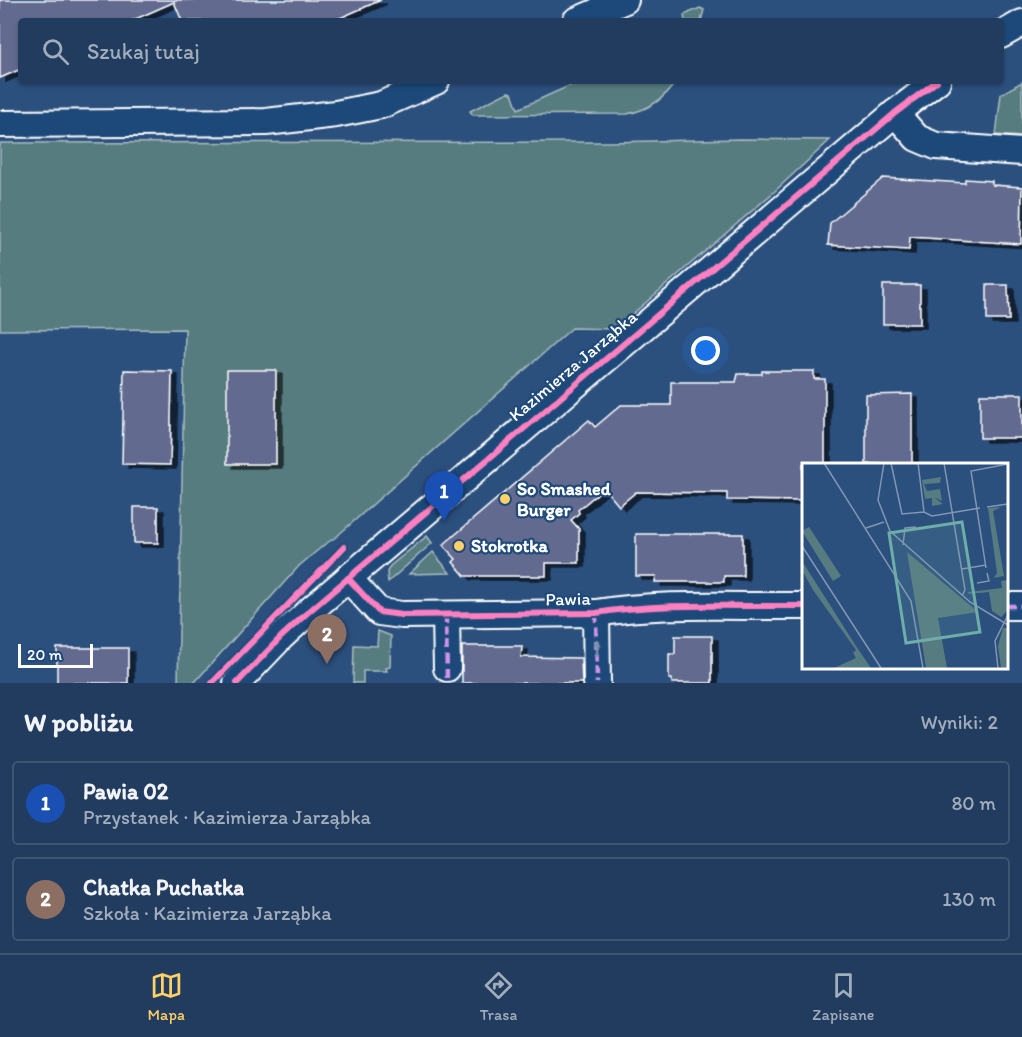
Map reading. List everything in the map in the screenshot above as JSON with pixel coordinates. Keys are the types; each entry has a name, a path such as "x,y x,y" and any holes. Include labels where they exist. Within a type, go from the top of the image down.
{"street":[{"path":"583,18 625,0"},
{"path":"1004,33 1022,23"},
{"path":"0,124 266,122 336,114 381,105 429,84"},
{"name":"Kazimierza Jarząbka","path":"237,683 281,637 348,578 895,113 933,84"},
{"path":"895,113 917,138 936,146 1022,152"},
{"name":"Pawia","path":"348,578 379,612 402,615 596,614 657,607 802,606"},
{"path":"596,614 597,683"},
{"path":"446,615 447,668"}],"green space":[{"path":"700,8 704,10 702,18 684,18 684,15"},
{"path":"1022,82 1022,137 996,135 1001,94"},
{"path":"573,84 674,84 655,103 627,114 473,115 470,111 508,92 512,93 518,109"},
{"path":"740,139 830,140 775,191 615,329 572,328 336,537 299,566 194,683 178,683 185,329 0,330 0,143 609,142"},
{"path":"427,536 432,543 388,582 387,572 390,566"},
{"path":"433,552 450,573 409,574"},
{"path":"378,631 391,636 390,667 386,668 387,671 363,671 363,683 353,683 354,645 377,646"}],"building":[{"path":"0,0 381,0 340,18 181,18 174,2 138,18 18,18 18,70 0,78"},
{"path":"883,178 965,183 965,179 992,181 992,185 1022,187 1021,244 910,237 909,250 828,245 830,223"},
{"path":"883,285 920,285 920,324 883,324"},
{"path":"987,285 1008,285 1009,320 987,320"},
{"path":"124,370 172,371 170,465 122,464"},
{"path":"227,370 276,370 276,464 227,464"},
{"path":"762,371 814,371 814,379 825,379 825,463 802,463 802,501 727,500 727,493 636,492 619,506 604,488 578,510 579,513 571,520 579,529 579,563 546,563 546,576 465,576 453,562 456,559 443,545 589,420 595,427 621,405 671,405 671,382 736,382 738,374 762,374"},
{"path":"912,394 912,463 866,463 866,395"},
{"path":"980,394 1022,394 1022,438 980,438"},
{"path":"134,507 158,507 158,543 134,543"},
{"path":"636,534 743,534 743,576 724,576 724,582 655,582 656,576 636,576"},
{"path":"675,636 712,636 712,683 672,683 672,679 669,679 669,654 675,654"},
{"path":"462,646 522,646 521,657 581,658 582,683 462,683"},
{"path":"57,648 128,648 128,683 57,683"}],"marked path":[{"path":"1007,606 1022,606"},
{"path":"596,613 597,683"},
{"path":"446,615 447,683"}],"cycle path":[{"path":"237,683 306,614 895,113 933,84"},
{"path":"212,683 344,547"},
{"path":"348,578 379,612 402,615 596,613 673,606 802,606"}],"place":[{"name":"So Smashed Burger","path":"505,499"},
{"name":"Pawia 02","path":"444,521"},
{"name":"Stokrotka","path":"459,546"},
{"name":"Chatka Puchatka","path":"327,664"}]}
